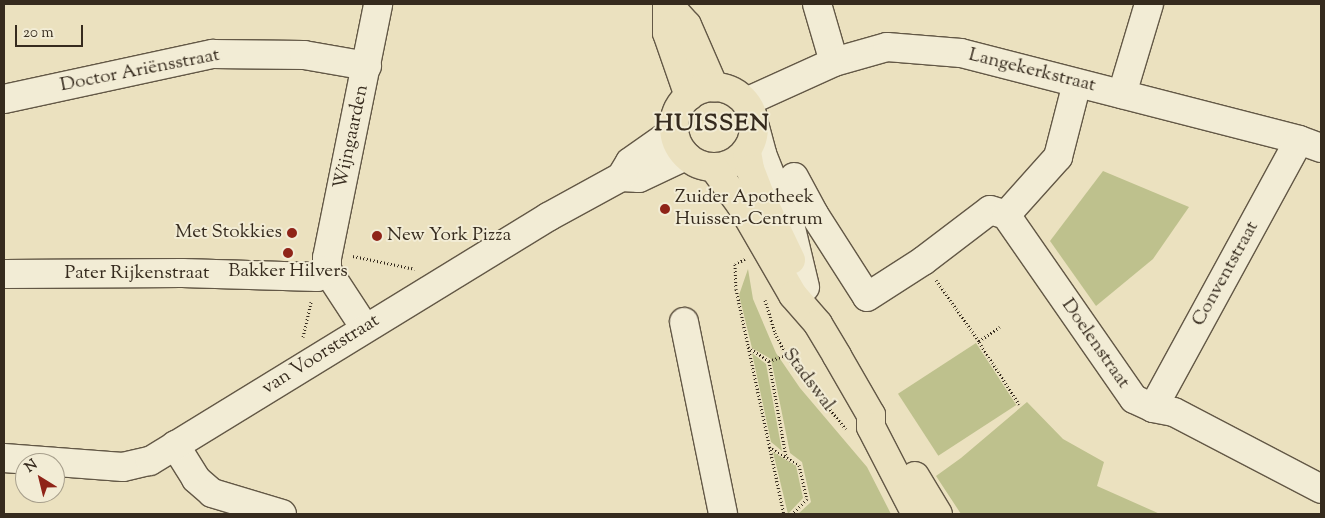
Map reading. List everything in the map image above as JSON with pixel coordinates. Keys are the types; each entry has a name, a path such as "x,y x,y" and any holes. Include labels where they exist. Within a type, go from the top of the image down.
{"main road":[{"path":"668,4 687,25 714,87"},
{"path":"668,4 667,33 689,96"},
{"path":"714,87 737,94 749,127 732,164 714,168 699,165 686,156 678,145 674,132 675,118 680,106 689,96 705,88 714,87"},
{"name":"Stadswal","path":"714,168 740,205 793,295 818,324"},
{"name":"Stadswal","path":"804,287 818,324 871,415 881,421 938,514"},
{"name":"Stadswal","path":"871,415 871,427 916,514"}],"street":[{"name":"Wijngaarden","path":"322,274 327,258 367,66 378,4"},
{"path":"817,4 834,62"},
{"path":"1122,94 1149,4"},
{"name":"Langekerkstraat","path":"749,127 834,62 887,47 961,53 1310,144"},
{"name":"Doctor Ariënsstraat","path":"4,99 213,54 304,55 367,66"},
{"path":"794,177 814,214 867,297 923,261 990,210 1006,215 1058,157 1077,83"},
{"name":"Stadswal","path":"749,127 790,224 804,287"},
{"name":"van Voorststraat","path":"4,458 123,467 150,461 548,217 621,177 630,162 674,132"},
{"name":"Conventstraat","path":"1153,408 1310,144"},
{"name":"van Voorststraat","path":"621,177 639,178 686,156"},
{"name":"Doelenstraat","path":"1006,215 1134,399 1153,408 1174,412 1321,489"},
{"name":"Pater Rijkenstraat","path":"4,274 322,274"},
{"path":"322,274 365,328"},
{"path":"684,322 723,514"},
{"path":"175,445 196,479 212,493 282,514"}],"path":[{"path":"302,344 322,274 347,255 423,271"},
{"path":"752,255 735,264 736,289 784,514"},
{"path":"923,261 979,341 1019,404"},
{"name":"Stadswal","path":"765,299 775,333 786,355 847,430"},
{"path":"979,341 1000,327"},
{"path":"748,347 769,361 786,456"},
{"path":"769,361 786,355"},
{"path":"769,446 799,466 807,499 792,514"}],"green space":[{"path":"1103,171 1189,207 1153,259 1096,306 1050,241"},
{"path":"748,269 753,299 776,353 800,388 867,467 891,514 798,514 811,502 802,462 790,453 771,359 752,348 739,295"},
{"path":"976,343 1016,405 938,456 898,394"},
{"path":"752,353 766,364 782,451 771,442"},
{"path":"1027,402 1063,439 1104,462 1097,486 1160,514 961,514 936,476 961,458"},
{"path":"773,452 796,466 803,498 788,514"}],"place":[{"name":"Zuider Apotheek Huissen-Centrum","path":"665,209"},
{"name":"Met Stokkies","path":"292,233"},
{"name":"New York Pizza","path":"377,236"},
{"name":"Bakker Hilvers","path":"288,253"}],"district":[{"name":"HUISSEN","path":"712,125"}]}
